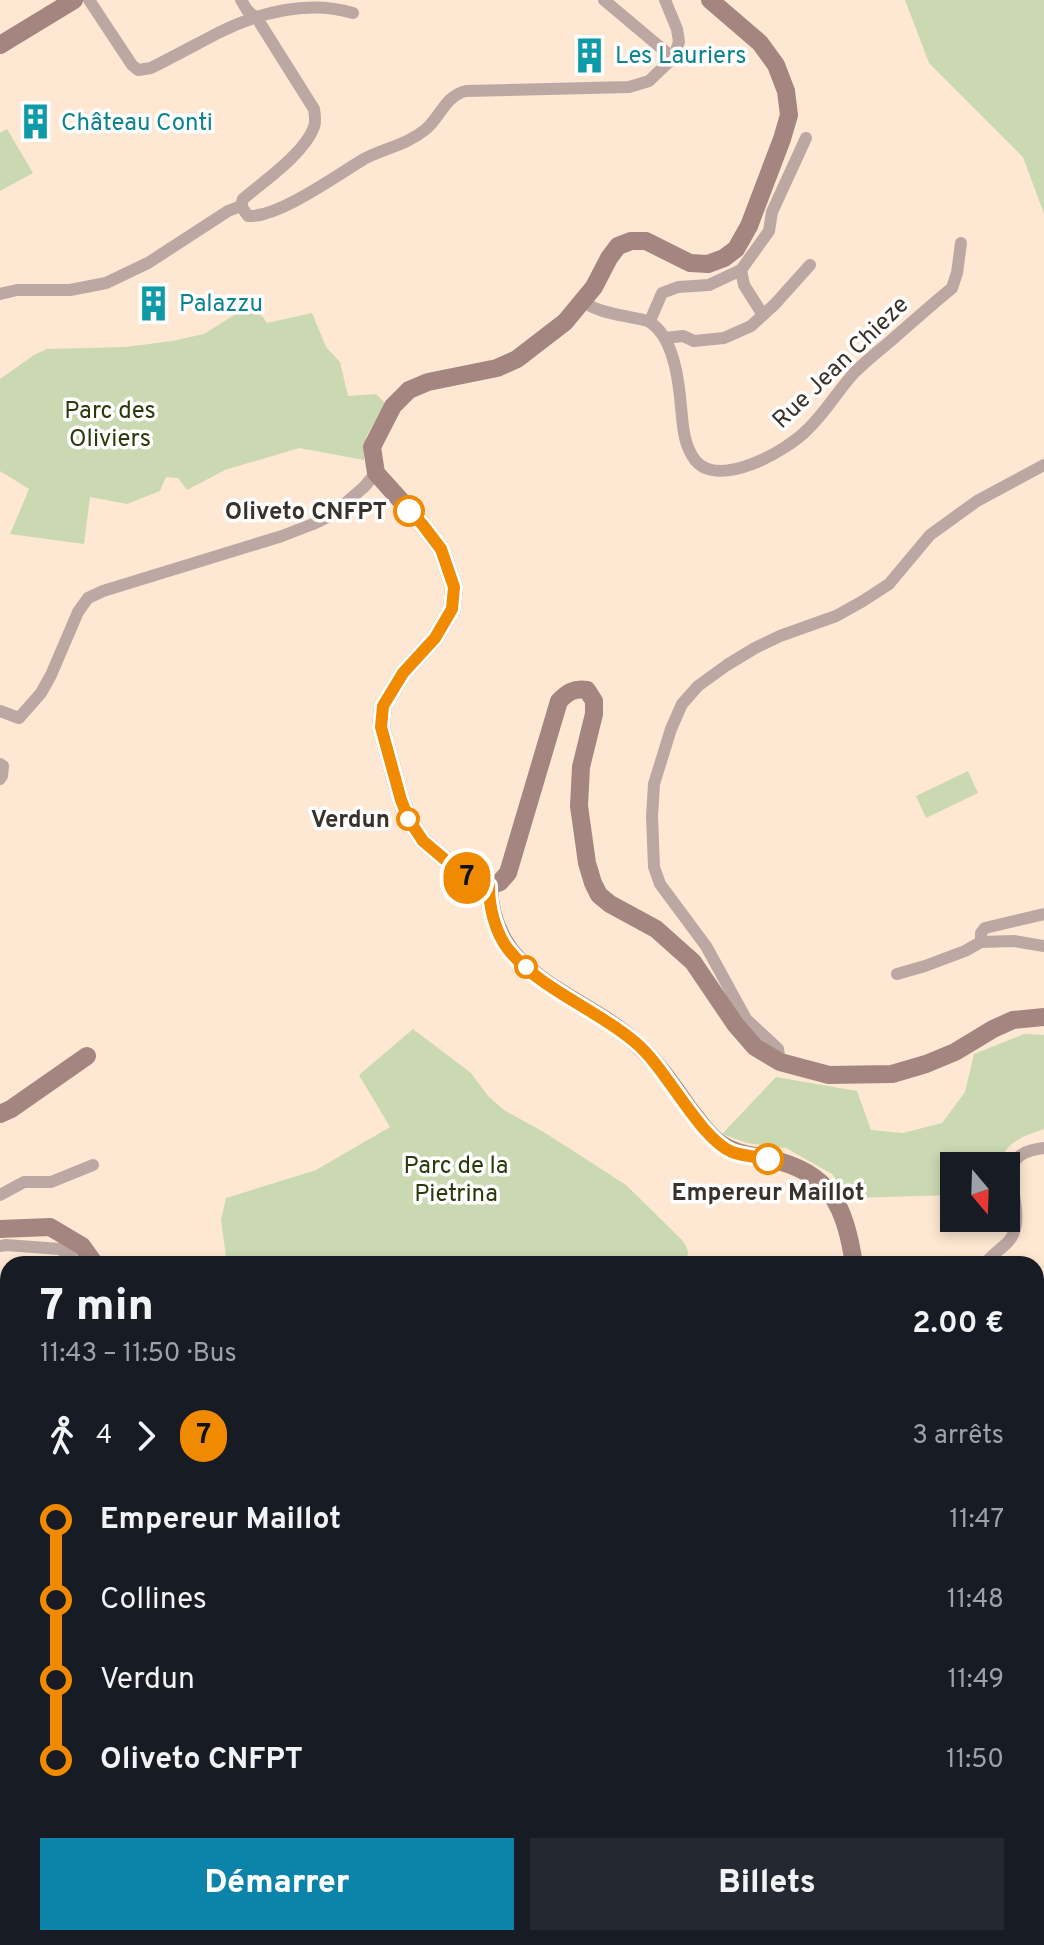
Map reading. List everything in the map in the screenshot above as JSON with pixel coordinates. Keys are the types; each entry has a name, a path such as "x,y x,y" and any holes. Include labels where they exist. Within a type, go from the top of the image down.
{"main road":[{"path":"0,45 74,0"},
{"path":"710,0 760,43 776,65 786,91 789,115 749,226 736,249 708,264 690,263 646,241 631,241 618,246 594,287 565,322 517,359 497,368 428,382 409,390 393,406 372,447 376,473 441,549 454,587 452,609 435,638 403,673 383,706 381,727 401,800 409,820 423,841 469,880 489,886 500,882 508,873 559,701 567,692 587,690 594,701 594,714 581,767 579,806 587,863 599,895 656,929 693,962 735,1024 755,1047 780,1062 829,1075 892,1074 955,1052 1013,1020 1044,1017"},
{"path":"489,886 498,932 507,948 533,973 637,1043 715,1140 731,1152 795,1165 821,1182 842,1213 853,1256"},
{"path":"0,1114 87,1056"},
{"path":"0,1229 50,1227 82,1246 89,1256"}],"street":[{"path":"89,0 138,70 151,68 270,7 323,1 353,13"},
{"path":"241,0 258,20 314,109 316,124 308,138 278,172 243,199 241,206"},
{"path":"604,0 673,58"},
{"path":"241,206 248,216 276,211 377,152 414,139 430,126 457,93 629,87 649,81 673,58 679,42 665,0"},
{"path":"582,301 592,308 650,321 662,293 678,287 709,285 741,270 769,231 772,212 806,138"},
{"path":"0,294 17,290 70,290 106,283 148,263 228,211 241,206"},
{"name":"Rue Jean Chieze","path":"650,321 665,338 675,367 683,431 696,462 705,468 725,471 745,467 794,442 855,372 952,288 961,243"},
{"path":"665,338 683,336 694,341 724,338 751,326 810,265"},
{"path":"741,270 744,285 763,315"},
{"path":"780,1062 778,1049 746,1019 706,946 660,884 654,867 654,784 682,704 698,686 755,648 836,616 889,584 930,535 977,501 1044,465"},
{"path":"0,711 19,718 41,693 78,612 88,598 313,524 332,515 376,473"},
{"path":"0,764 3,766 0,779"},
{"path":"981,942 981,933 985,928 1044,914"},
{"path":"897,974 965,951 981,942 1014,941 1044,946"},
{"path":"992,1256 1009,1241 1017,1224 1010,1173 1012,1165 1017,1157 1026,1152 1044,1148"},
{"path":"0,1195 24,1182 51,1182 93,1165"},
{"path":"0,1246 60,1249 71,1256"}],"green space":[{"path":"905,0 1044,0 1044,214 1023,157 929,63"},
{"path":"7,129 33,173 0,191 0,133"},
{"name":"Parc des Oliviers","path":"253,303 267,323 312,313 326,347 340,362 348,396 376,394 385,403 366,437 364,460 299,448 225,470 187,490 178,478 166,477 160,491 127,504 90,497 84,544 10,534 29,489 0,471 0,379 47,349 126,347 204,334"},
{"path":"968,771 978,793 926,818 916,796"},
{"name":"Parc de la Pietrina","path":"413,1029 471,1073 488,1096 504,1110 626,1185 684,1242 687,1256 226,1256 221,1220 226,1198 316,1170 390,1127 359,1075"},
{"path":"1024,1034 1044,1035 1044,1129 1022,1137 1005,1152 940,1152 940,1195 851,1198 832,1174 786,1148 747,1143 722,1134 776,1077 857,1091 871,1130 903,1133 942,1123 965,1092 974,1054"}],"bus line":[{"name":"7","path":"409,511 441,549 454,587 452,609 435,638 403,673 383,706 381,727 409,820 423,841 469,880 489,886 498,932 519,960 533,973 637,1043 715,1140 731,1152 768,1159"}],"place":[{"name":"Les Lauriers","path":"589,55"},
{"name":"Château Conti","path":"35,122"},
{"name":"Palazzu","path":"153,303"},
{"name":"Oliveto CNFPT","path":"409,511"},
{"name":"Verdun","path":"408,819"},
{"name":"Empereur Maillot","path":"768,1159"}]}
